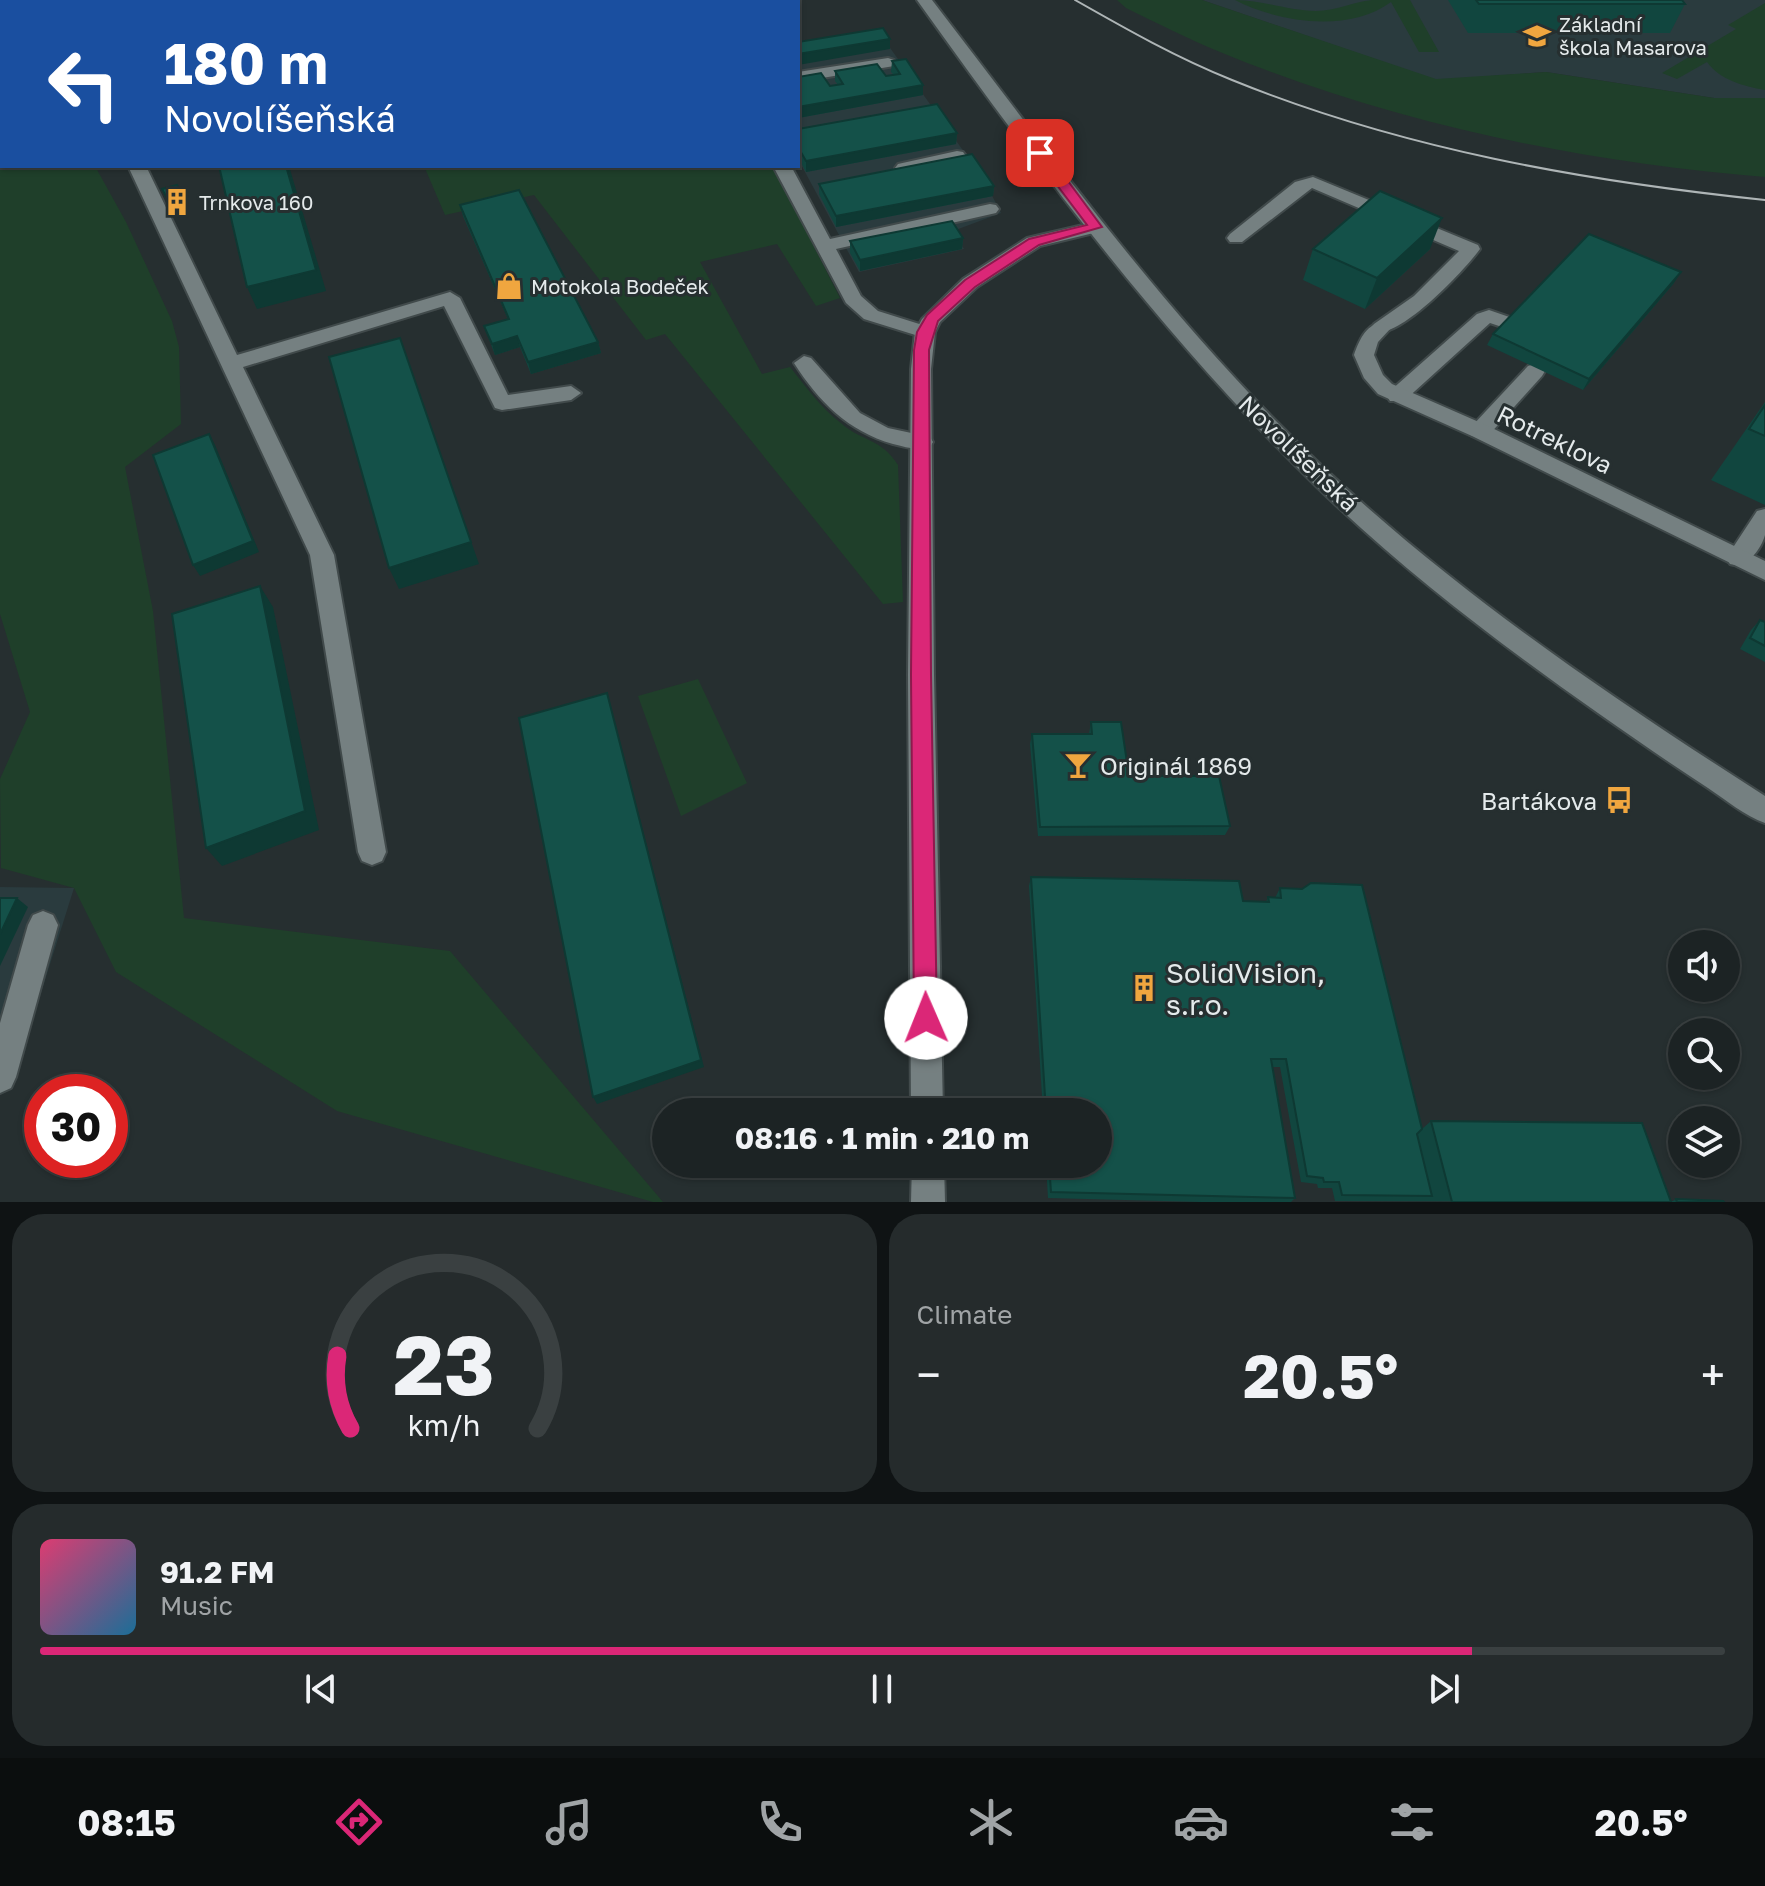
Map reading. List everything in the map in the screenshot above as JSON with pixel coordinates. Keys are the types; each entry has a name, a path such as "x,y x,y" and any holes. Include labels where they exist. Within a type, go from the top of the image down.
{"street":[{"name":"Novolíšeňská","path":"924,0 1155,301 1271,430 1373,524 1484,617 1667,748 1765,811"},
{"path":"800,77 888,63"},
{"path":"884,172 957,156"},
{"path":"138,168 322,555 372,852"},
{"path":"784,168 804,190 825,246 853,299 862,309 925,332"},
{"name":"Rotreklova","path":"1236,238 1301,186 1313,182 1471,249 1421,300 1369,340 1364,355 1379,384 1397,396 1480,431 1765,571"},
{"path":"825,246 990,209"},
{"path":"927,1098 921,675 921,369 925,332 944,305 1025,246 1045,238 1096,227"},
{"path":"230,364 450,298 502,403 571,393"},
{"path":"1397,396 1484,318 1489,316 1508,323"},
{"path":"804,363 848,417 868,430 892,438 922,442"},
{"path":"1480,431 1535,371"},
{"path":"1738,558 1765,517"},
{"path":"0,1077 43,925"},
{"path":"928,1178 928,1202"}],"shaded area":[{"name":"Základní škola Masarova","path":"1202,0 1765,0 1765,98 1714,98 1546,72 1436,80"},
{"path":"883,38 984,180 1001,213 953,231 964,249 859,272 800,163 800,52"},
{"path":"0,887 74,888 11,1088 0,1088"}],"green space":[{"path":"1117,0 1202,0 1436,79 1546,72 1714,98 1765,98 1765,177 1557,150 1419,119 1285,77 1220,52 1126,8"},
{"path":"1235,0 1316,11 1372,0 1410,0 1439,52 1419,52 1391,2 1355,18 1314,21 1272,14"},
{"path":"1765,3 1765,90 1725,78 1707,62 1677,79 1662,73 1736,29 1728,25"},
{"path":"0,168 96,168 126,222 172,321 179,347 181,424 125,467 153,611 184,918 450,951 663,1202 653,1202 337,1111 116,972 74,888 1,868 0,779 30,712 0,614"},
{"path":"425,168 774,168 840,298 816,306 777,244 700,262 762,374 790,367 834,418 885,450 898,465 903,602 883,604 665,334 646,340 534,195 445,215"},
{"path":"698,679 747,783 681,816 638,696"}],"building":[{"path":"1476,0 1682,0 1685,4 1479,4"},
{"path":"883,28 890,39 800,54 800,42"},
{"path":"906,59 923,85 800,107 800,77 821,73 830,86 843,84 835,71 877,64 886,76 900,74 892,61"},
{"path":"937,104 957,133 806,161 800,150 800,129"},
{"path":"972,154 994,186 836,216 819,184"},
{"path":"219,168 287,168 316,270 247,287"},
{"path":"177,185 181,194 167,198 162,189"},
{"path":"519,190 598,342 528,362 517,336 492,344 484,326 509,319 460,205"},
{"path":"1380,191 1442,218 1377,278 1313,249"},
{"path":"952,221 963,238 860,260 850,241"},
{"path":"1589,234 1681,272 1589,379 1493,334"},
{"path":"400,338 471,542 389,568 329,357"},
{"path":"1765,405 1765,436 1749,429"},
{"path":"209,434 253,541 193,565 153,455"},
{"path":"260,586 305,811 206,848 172,614"},
{"path":"1760,620 1765,622 1765,646 1750,638"},
{"path":"607,693 701,1060 593,1097 519,718"},
{"name":"Originál 1869","path":"1091,722 1121,722 1129,776 1219,776 1230,826 1040,827 1032,734 1092,734"},
{"path":"1031,877 1239,881 1243,901 1269,902 1268,897 1281,898 1280,888 1302,889 1311,883 1362,885 1422,1129 1417,1134 1432,1196 1342,1195 1339,1182 1324,1182 1323,1178 1307,1176 1286,1059 1271,1059 1295,1198 1051,1192 1050,1178 1112,1178 1112,1098 1045,1098"},
{"path":"0,898 17,898 0,934"},
{"path":"1431,1121 1642,1123 1671,1202 1452,1202"},
{"path":"1676,1199 1723,1201 1724,1202 1677,1202"}],"tram line":[{"path":"1075,0 1152,43 1232,80 1361,125 1494,159 1561,172 1765,200"}],"place":[{"name":"Základní škola Masarova","path":"1537,36"},
{"name":"Trnkova 160","path":"177,202"},
{"name":"Motokola Bodeček","path":"509,286"},
{"name":"Originál 1869","path":"1078,765"},
{"name":"Bartákova","path":"1619,800"},
{"name":"SolidVision, s.r.o.","path":"1144,988"}],"route":[{"path":"926,1018 921,675 922,350 925,332 937,311 970,283 1025,246 1045,238 1096,227 1040,153"}]}
